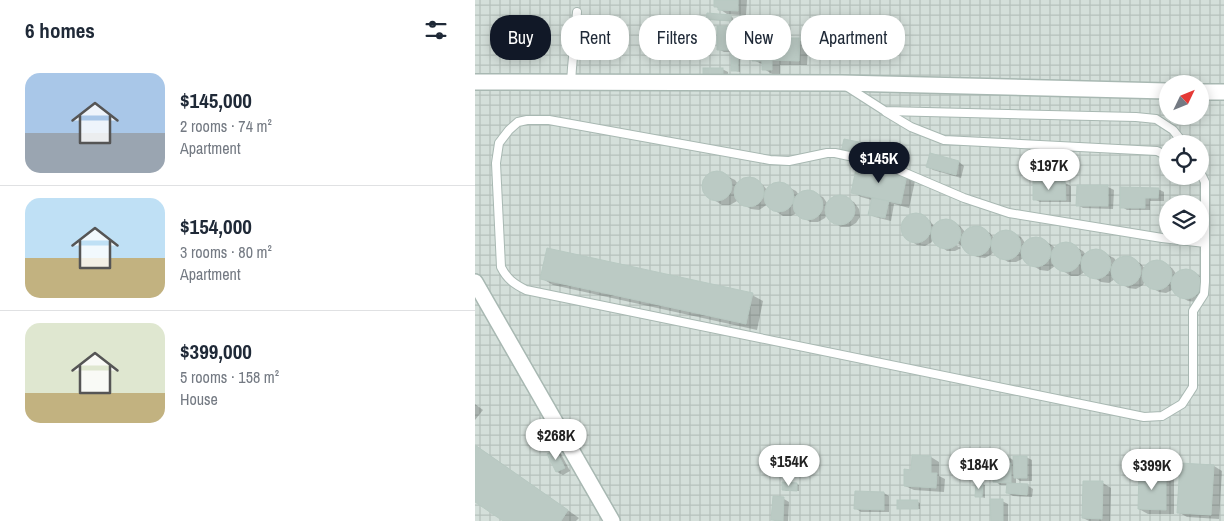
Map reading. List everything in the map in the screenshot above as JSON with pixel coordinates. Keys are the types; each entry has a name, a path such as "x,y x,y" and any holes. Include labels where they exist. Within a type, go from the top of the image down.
{"street":[{"path":"475,82 842,84 1159,91"},
{"path":"1209,92 1224,92"},
{"path":"475,282 612,521"}],"lane":[{"path":"571,82 577,12"},
{"path":"842,84 911,127 944,140 1159,152"},
{"path":"885,111 1136,117 1156,119 1173,130 1177,135"},
{"path":"549,120 770,160 789,161 835,153 882,162 964,198 1009,213 1205,243 1205,282 1203,294 1193,311 1193,387 1182,404 1163,416 1144,417 525,290 513,284 501,267 496,162 499,144 509,130 518,122 549,120"}],"shaded area":[{"path":"475,0 1224,0 1224,521 475,521"}],"building":[{"path":"714,0 738,0 738,11 718,10 718,7 714,7"},
{"path":"707,13 731,15 726,15 726,21 716,20 716,15 707,15"},
{"path":"717,26 726,26 726,50 717,50"},
{"path":"791,38 800,38 799,61 772,60 791,60"},
{"path":"731,60 738,60 738,71 731,71"},
{"path":"772,60 772,70 762,70 762,61 752,61"},
{"path":"703,68 723,68 723,77 703,77"},
{"path":"844,139 874,145 871,159 841,152"},
{"path":"930,153 959,161 956,175 926,167"},
{"path":"857,164 907,175 901,204 851,193"},
{"path":"717,171 728,175 732,186 728,197 717,201 706,197 702,186 706,175"},
{"path":"749,177 760,181 764,192 760,203 749,207 738,203 734,192 738,181"},
{"path":"1033,181 1065,181 1066,200 1033,200"},
{"path":"779,182 790,186 794,197 790,208 779,212 768,208 764,197 768,186"},
{"path":"1077,185 1108,185 1108,206 1076,206"},
{"path":"1120,187 1159,188 1158,198 1145,198 1145,208 1120,208"},
{"path":"808,190 814,191 822,199 822,211 814,219 808,220 802,219 794,211 793,205 794,199 802,191"},
{"path":"840,195 846,196 854,204 854,216 846,224 840,225 834,224 826,216 825,210 826,204 834,196"},
{"path":"872,198 889,201 885,218 868,215"},
{"path":"916,213 922,214 930,222 930,234 922,242 916,243 910,242 902,234 901,228 902,222 910,214"},
{"path":"946,219 952,220 960,228 960,240 952,248 946,249 940,248 932,240 931,234 932,228 940,220"},
{"path":"976,226 982,227 990,235 990,247 982,255 976,256 970,255 962,247 961,241 962,235 970,227"},
{"path":"1006,230 1012,231 1020,239 1020,251 1012,259 1006,260 1000,259 992,251 991,245 992,239 1000,231"},
{"path":"1036,237 1047,241 1051,252 1047,263 1036,267 1025,263 1021,252 1025,241"},
{"path":"1066,242 1077,246 1081,257 1077,268 1066,272 1055,268 1051,257 1055,246"},
{"path":"547,248 753,293 746,324 540,279"},
{"path":"1096,249 1107,253 1111,264 1107,275 1096,279 1085,275 1081,264 1085,253"},
{"path":"1126,256 1132,257 1140,265 1140,277 1132,285 1126,286 1120,285 1112,277 1111,271 1112,265 1120,257"},
{"path":"1157,260 1163,261 1171,269 1171,281 1163,289 1157,290 1151,289 1143,281 1142,275 1143,269 1151,261"},
{"path":"1186,269 1192,270 1200,278 1200,290 1192,298 1186,299 1180,298 1172,290 1171,284 1172,278 1180,270"},
{"path":"475,445 568,510 561,521 503,521 475,502"},
{"path":"556,450 565,468 556,472 547,454"},
{"path":"912,455 931,456 931,473 937,473 936,488 904,486 904,469 911,470"},
{"path":"996,456 1009,456 1011,483 993,482"},
{"path":"1013,456 1027,456 1027,478 1014,478"},
{"path":"1180,463 1214,465 1211,515 1177,513"},
{"path":"1139,472 1166,473 1166,510 1138,509"},
{"path":"1083,481 1103,481 1102,519 1082,518"},
{"path":"782,482 797,483 797,491 782,490"},
{"path":"976,482 983,482 982,497 975,497"},
{"path":"1007,483 1028,484 1027,495 1006,493"},
{"path":"855,491 884,492 884,510 854,509"},
{"path":"773,496 784,497 783,521 771,520"},
{"path":"990,499 1003,499 1003,521 991,521"},
{"path":"897,500 918,500 918,509 897,509"}]}
